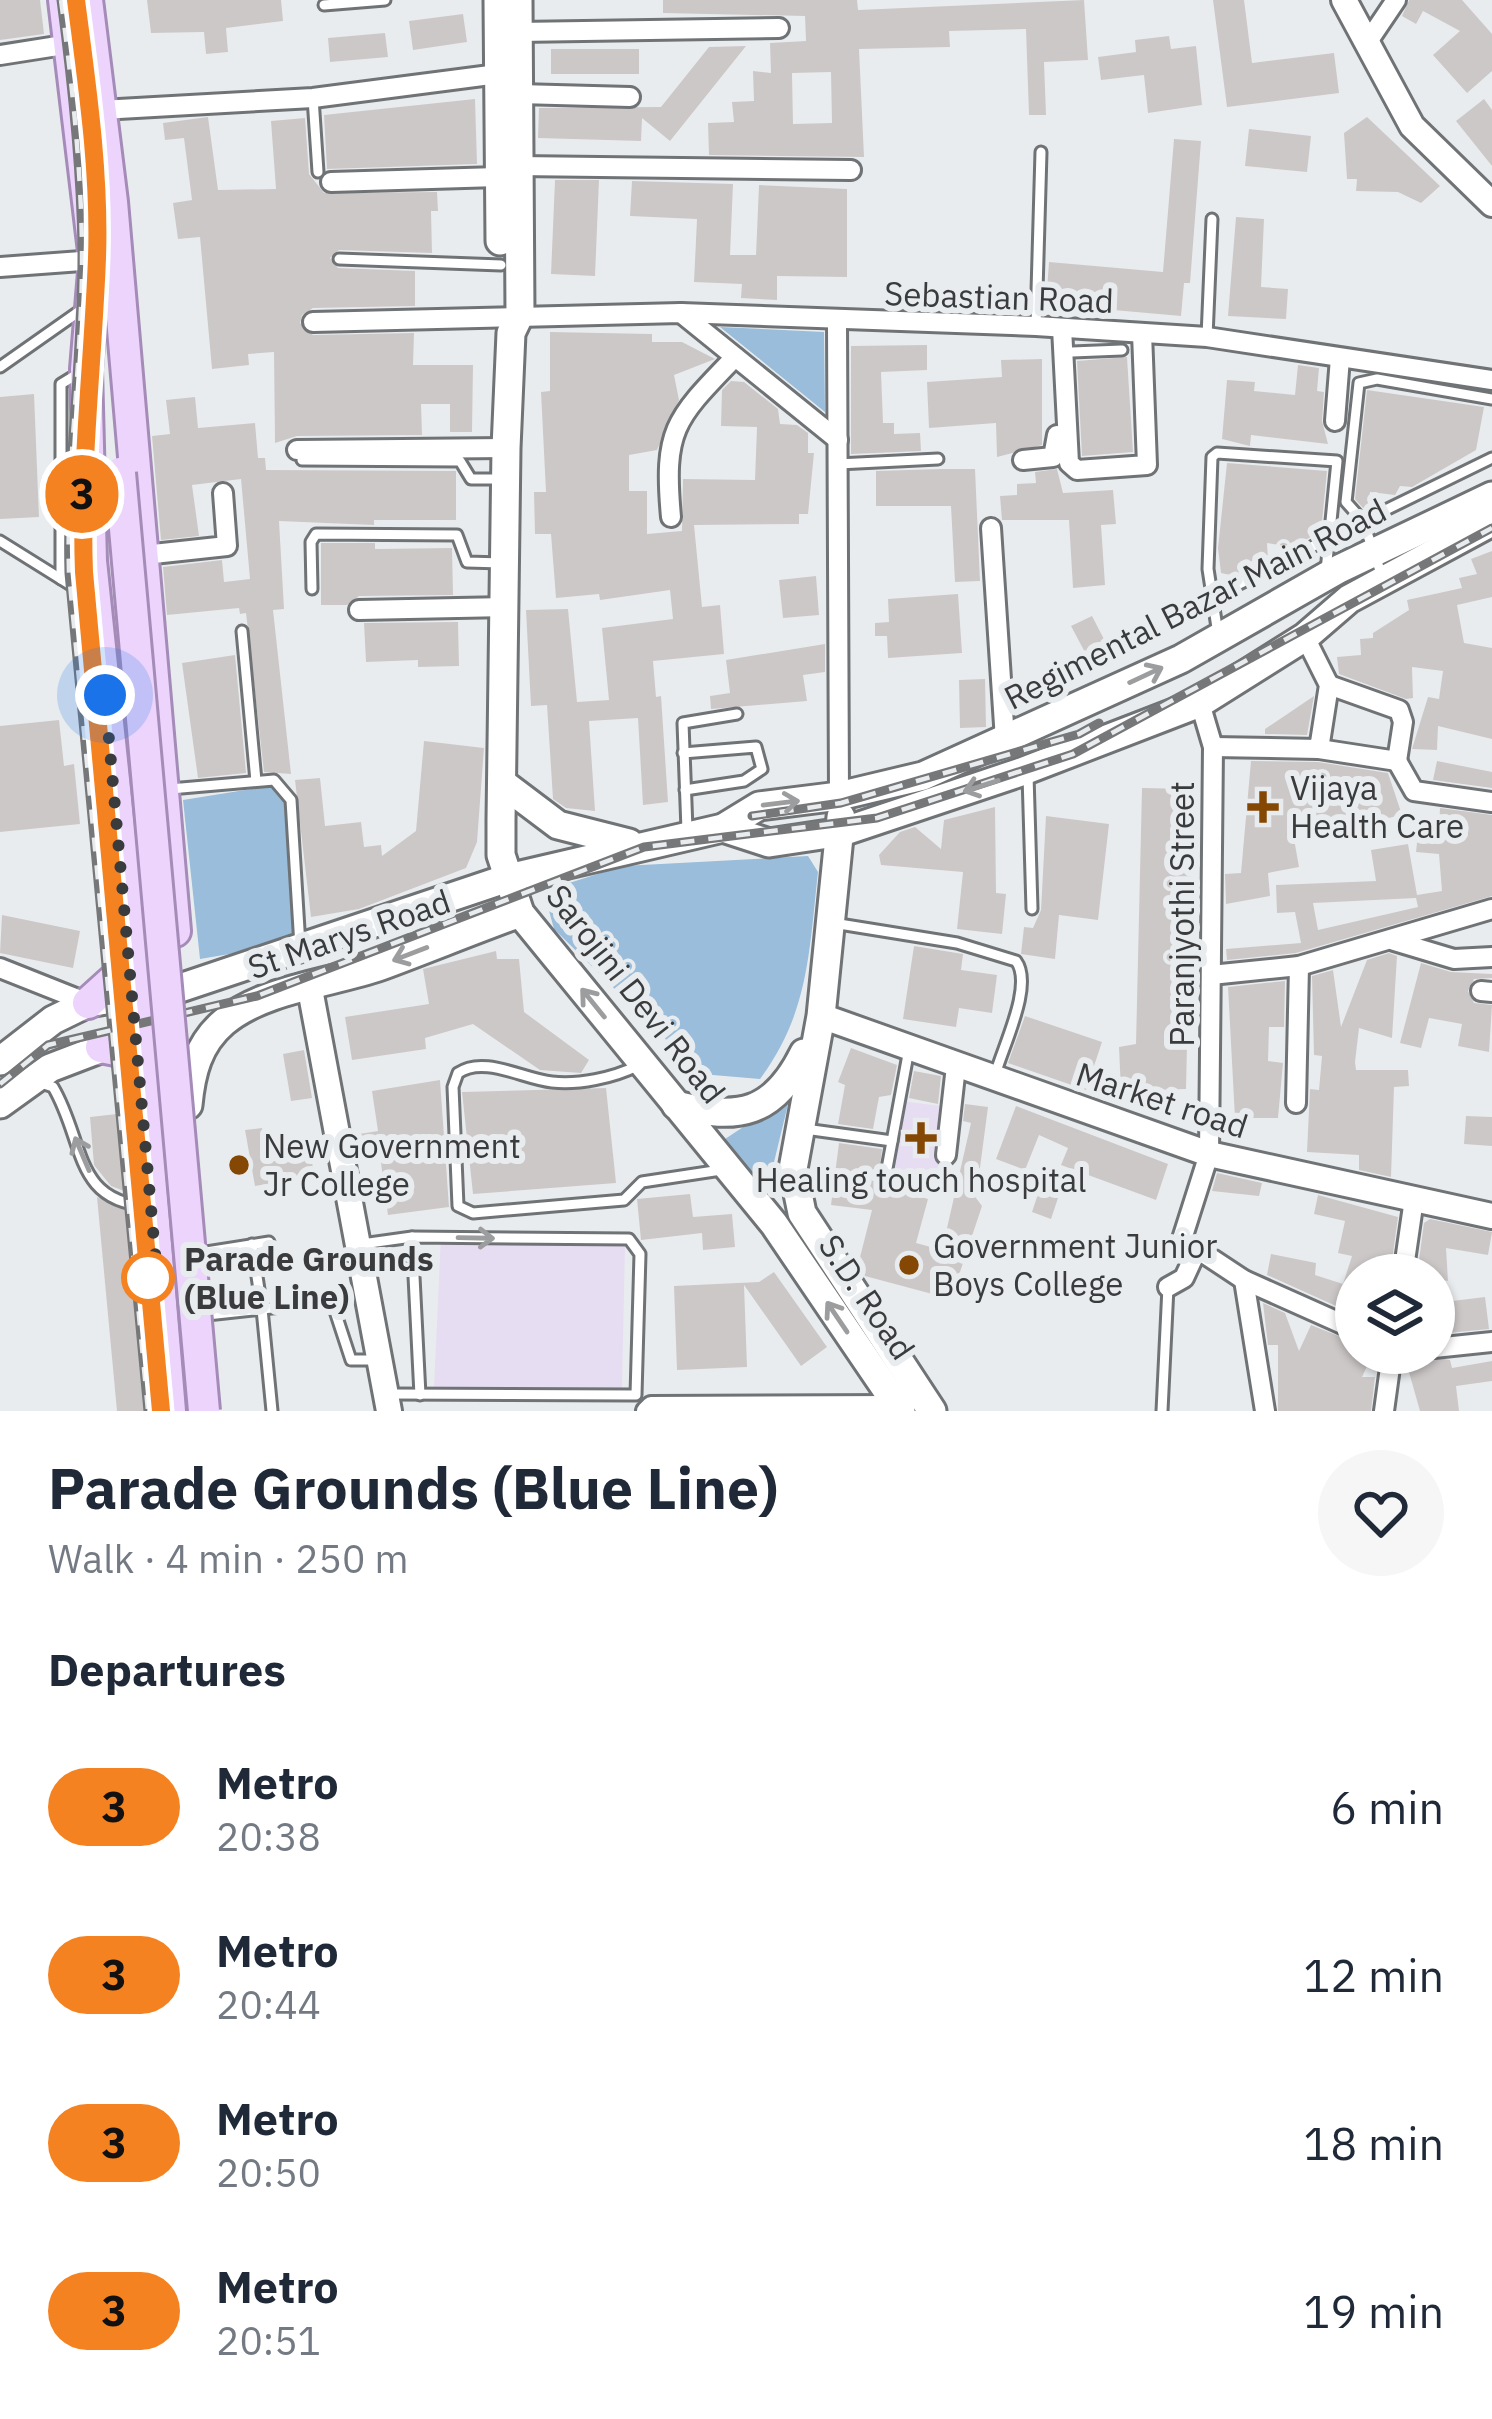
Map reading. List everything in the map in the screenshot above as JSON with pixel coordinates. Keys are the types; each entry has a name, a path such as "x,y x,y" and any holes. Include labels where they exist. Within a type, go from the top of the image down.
{"main road":[{"path":"64,0 95,260 204,1411"},
{"path":"87,0 101,110 104,305 114,473 190,1411"},
{"name":"Sarojini Devi Road","path":"497,0 511,320 501,855 520,913 774,1224"},
{"name":"Sarojini Devi Road","path":"511,320 501,265 519,94 518,0"},
{"path":"95,260 144,555 195,1200 217,1411"},
{"path":"104,305 86,370 95,600 131,945 170,1411"},
{"name":"Regimental Bazar Main Road","path":"723,828 769,843 842,832 1028,770 1200,703 1306,637 1349,598 1475,523 1492,496"},
{"name":"Regimental Bazar Main Road","path":"508,878 723,828 759,806 839,796 923,776 1219,638 1373,551 1475,523"},
{"name":"Sarojini Devi Road","path":"505,785 558,826 643,845"},
{"path":"799,1128 821,1016 842,832 839,796"},
{"name":"St Marys Road","path":"0,1060 53,1020 90,1002 180,988 508,878"},
{"name":"St Marys Road","path":"188,1105 191,1075 202,1047 221,1024 246,1007 520,913"},
{"path":"131,945 145,974 156,976 174,964 177,953"},
{"path":"0,1104 31,1081 104,1046 116,1029 114,1018 90,1002 119,975 131,945"},
{"path":"676,1105 737,1114 770,1101 789,1084 821,1016"},
{"path":"138,1051 182,1025"},
{"path":"104,1046 126,1052 173,1050 185,1070"},
{"name":"S.D. Road","path":"799,1128 793,1169 802,1214 932,1411"},
{"name":"S.D. Road","path":"774,1224 898,1408"},
{"path":"166,1366 212,1360"}],"street":[{"path":"1344,0 1412,126 1492,204"},
{"path":"1367,43 1396,0"},
{"path":"518,32 779,28"},
{"path":"0,55 70,44"},
{"path":"101,110 313,98 499,74"},
{"path":"519,94 630,97"},
{"path":"325,177 851,170"},
{"path":"0,267 95,260"},
{"path":"682,313 838,440"},
{"name":"Sebastian Road","path":"313,322 682,313 837,323 1051,327 1106,341 1142,334 1208,337 1340,358 1369,371 1463,385 1492,380"},
{"path":"837,323 839,796"},
{"path":"1051,327 1069,463 1077,470 1147,465 1142,334"},
{"path":"1023,460 1048,459 1058,453 1051,327"},
{"path":"671,517 666,458 686,407 735,357"},
{"path":"1335,421 1340,358"},
{"path":"300,455 506,448"},
{"path":"144,555 227,546 224,493"},
{"path":"991,528 1006,740"},
{"path":"359,610 507,608"},
{"path":"1306,637 1329,685 1319,749"},
{"path":"1329,685 1400,710 1403,722 1396,761 1414,791 1492,802"},
{"name":"Paranjyothi Street","path":"1196,1252 1187,1246 1181,1230 1209,1154 1214,747 1200,703"},
{"path":"1214,747 1319,749 1396,761"},
{"path":"1210,975 1299,966 1492,909"},
{"path":"1394,941 1454,959 1492,957"},
{"path":"1296,1103 1299,966"},
{"path":"0,968 90,1002"},
{"path":"310,988 387,1402"},
{"name":"Market road","path":"821,1016 1209,1154 1492,1216"},
{"path":"946,1155 956,1066"},
{"path":"1406,1254 1414,1199"},
{"path":"1168,1287 1184,1278 1196,1252 1244,1280 1335,1321"},
{"path":"1244,1280 1265,1411"},
{"path":"1455,1346 1492,1342"},
{"path":"1384,1411 1389,1374"},
{"path":"646,1411 651,1406 898,1408"}],"lane":[{"path":"324,5 385,0"},
{"path":"313,98 325,177"},
{"path":"1041,152 1051,327"},
{"path":"1208,337 1212,219"},
{"path":"339,259 501,265"},
{"path":"0,367 104,305"},
{"path":"1072,352 1106,341 1122,350"},
{"path":"61,579 61,384 86,370"},
{"path":"1369,371 1359,383 1346,502 1363,521 1383,581"},
{"path":"1463,385 1492,399"},
{"path":"1219,638 1208,568 1217,453 1337,461 1325,577"},
{"path":"300,455 460,461 471,478 507,480"},
{"path":"1363,521 1492,458"},
{"path":"838,464 938,459"},
{"path":"312,589 310,542 316,534 458,535 467,562 508,563"},
{"path":"1212,598 1329,538"},
{"path":"0,542 95,600"},
{"path":"242,631 256,781"},
{"path":"687,835 683,723 737,714"},
{"path":"683,754 756,747 762,769 744,781 685,790"},
{"path":"1028,770 1032,909"},
{"path":"165,790 274,780 291,800 300,949"},
{"path":"828,923 957,943 1022,965 994,1080"},
{"path":"886,1174 909,1048"},
{"path":"641,1063 617,1076 556,1083 476,1065 458,1073 452,1088 458,1206 473,1213 624,1200 642,1182 730,1169"},
{"path":"31,1081 53,1087 100,1193 115,1204 150,1206 195,1200"},
{"path":"799,1128 892,1141"},
{"path":"359,1244 412,1237 629,1239 640,1254 636,1394 419,1395 387,1402"},
{"path":"412,1237 419,1395"},
{"path":"200,1253 268,1242"},
{"path":"252,1244 272,1411"},
{"path":"1162,1411 1168,1287"},
{"path":"207,1315 332,1302 351,1360 380,1359"}],"shaded area":[{"path":"720,327 824,332 825,412"},
{"path":"282,784 299,942 200,959 183,800"},
{"path":"808,856 818,872 804,981 788,1030 760,1079 701,1074 554,929 548,907 566,884 623,866"},
{"path":"790,1096 767,1191 719,1143"},
{"name":"Healing touch hospital","path":"901,1101 949,1107 941,1175 892,1169"},
{"path":"441,1235 625,1246 622,1388 434,1387"}],"building":[{"path":"0,0 40,0 44,34 0,40"},
{"path":"147,0 281,0 283,21 226,28 228,52 206,54 204,32 151,33"},
{"path":"663,0 857,0 858,10 1084,0 1088,60 1044,62 1046,115 1029,115 1026,29 949,31 950,47 859,49 864,157 709,155 708,123 734,122 732,102 754,101 753,71 771,73 770,43 806,41 805,16 663,13","holes":["831,72 832,123 793,124 792,73"]},
{"path":"1213,0 1244,0 1252,63 1334,53 1339,93 1227,107"},
{"path":"1409,0 1462,0 1492,34 1492,71 1467,93 1433,55 1460,31 1423,11 1416,24 1402,16"},
{"path":"463,14 467,42 413,50 409,21"},
{"path":"385,33 388,57 330,62 328,38"},
{"path":"1169,36 1171,49 1196,46 1202,105 1148,113 1144,75 1101,80 1098,57 1136,52 1135,40"},
{"path":"746,46 670,141 642,118 641,141 538,138 539,108 661,107 709,47"},
{"path":"551,49 639,49 639,74 551,74"},
{"path":"475,99 477,164 327,169 324,115"},
{"path":"1484,99 1492,110 1492,166 1456,121"},
{"path":"208,117 218,190 276,189 271,121 305,118 309,174 324,193 437,192 438,211 431,211 432,253 339,250 330,258 338,268 415,271 415,306 313,308 302,315 300,323 313,335 414,333 413,365 473,365 472,432 450,432 450,404 421,404 422,435 297,436 275,443 274,352 248,354 249,365 212,369 200,237 178,239 173,203 192,200 184,138 165,140 163,123"},
{"path":"1367,117 1440,186 1421,203 1398,192 1356,191 1357,179 1347,179 1344,133"},
{"path":"1249,129 1311,136 1307,172 1245,166"},
{"path":"1174,139 1201,141 1190,283 1184,283 1181,316 1046,304 1049,262 1163,272"},
{"path":"555,180 599,180 595,276 551,274"},
{"path":"632,181 733,184 730,255 756,255 759,185 847,189 847,277 777,276 777,300 741,298 742,284 694,282 697,219 630,216"},
{"path":"1236,217 1264,219 1261,287 1288,289 1286,319 1228,316"},
{"path":"550,332 652,334 652,342 682,342 715,359 674,375 679,400 657,450 629,455 629,491 647,491 647,534 682,531 683,479 755,480 757,427 721,426 722,390 731,381 744,382 778,409 780,424 797,425 808,433 808,453 814,453 808,514 799,514 799,524 694,525 702,607 720,605 724,654 653,661 656,697 661,696 668,802 643,805 638,718 589,721 595,811 566,808 553,799 547,705 531,706 526,610 568,609 577,702 609,700 602,628 673,619 670,590 600,600 599,594 556,598 551,534 535,534 534,492 546,492 541,392 550,391"},
{"path":"927,345 927,370 881,372 883,423 894,423 894,434 920,433 921,451 851,454 851,346"},
{"path":"1127,357 1133,452 1082,456 1077,361"},
{"path":"1042,359 1042,445 997,457 996,423 929,428 927,382 1002,377 1001,360"},
{"path":"1298,365 1319,368 1317,391 1324,392 1322,421 1328,444 1251,435 1250,446 1222,439 1227,380 1255,382 1254,391 1295,395"},
{"path":"1367,390 1484,407 1476,450 1412,487 1400,486 1395,495 1370,492 1368,508 1363,508 1355,499"},
{"path":"34,394 39,517 0,519 0,397"},
{"path":"195,397 198,428 255,423 258,458 265,458 266,470 456,471 456,520 374,520 374,525 279,521 284,609 273,610 291,774 264,772 246,613 240,614 239,608 167,615 163,567 222,560 224,582 250,579 241,479 192,485 199,536 161,540 152,436 170,434 166,400"},
{"path":"1227,463 1327,471 1321,532 1291,547 1267,543 1268,559 1252,561 1235,576 1221,573 1218,548"},
{"path":"975,469 980,581 955,582 951,506 876,506 876,471"},
{"path":"1057,469 1063,493 1113,490 1116,524 1101,525 1105,585 1073,588 1069,520 1002,520 1000,496 1017,495 1017,484 1036,483 1035,472"},
{"path":"321,543 375,543 375,549 452,548 453,595 359,596 347,605 321,605"},
{"path":"1492,551 1492,597 1457,605 1464,643 1492,648 1492,739 1438,726 1437,750 1412,749 1428,697 1439,699 1443,671 1412,667 1413,698 1406,699 1339,674 1337,657 1361,655 1360,639 1373,638 1373,633 1409,610 1407,600 1462,588 1459,578 1477,574 1471,559"},
{"path":"816,576 819,615 783,618 779,580"},
{"path":"958,594 962,653 888,658 887,636 875,636 875,623 889,622 888,599"},
{"path":"1092,616 1108,647 1088,658 1071,626"},
{"path":"458,622 459,666 418,667 418,660 366,662 364,623"},
{"path":"825,644 825,672 803,675 807,701 711,709 710,696 730,693 726,660"},
{"path":"235,655 246,773 198,778 182,663"},
{"path":"985,679 986,727 960,728 959,680"},
{"path":"1314,696 1307,735 1265,734 1265,729"},
{"path":"59,720 64,766 74,764 80,824 0,832 0,726"},
{"path":"424,741 484,748 477,842 466,868 359,909 311,917 295,780 320,778 325,826 361,822 364,847 381,845 382,856 416,831"},
{"path":"1251,761 1318,762 1388,773 1402,815 1294,839 1299,867 1268,873 1270,896 1226,904 1225,874 1241,873"},
{"path":"1437,761 1492,772 1492,788 1433,780"},
{"path":"1142,788 1193,789 1186,1089 1121,1091 1119,1047 1136,1044"},
{"path":"995,807 996,893 1006,894 1002,934 957,929 963,872 881,865 879,855 900,832 915,827 941,849 944,820"},
{"path":"1440,808 1492,815 1492,896 1296,953 1227,960 1226,949 1301,943 1295,912 1277,913 1276,885 1376,881 1371,850 1408,844 1417,895 1442,891 1439,854 1416,852 1419,825 1439,827","holes":["1416,898 1418,907 1318,930 1313,903"]},
{"path":"1046,816 1109,824 1098,920 1059,915 1055,959 1021,954 1024,927 1033,928 1041,910"},
{"path":"2,915 80,931 73,968 0,953"},
{"path":"914,946 963,954 961,970 997,975 992,1013 959,1008 956,1027 903,1019"},
{"path":"496,951 497,959 519,959 524,1012 589,1060 581,1073 540,1070 473,1024 425,1038 426,1049 352,1060 345,1017 429,1004 423,969"},
{"path":"1389,953 1397,956 1392,1038 1359,1028 1355,1062 1356,1070 1408,1070 1409,1086 1394,1087 1391,1177 1359,1170 1359,1155 1307,1152 1310,1089 1319,1090 1322,1056 1314,1055 1312,976 1333,970 1341,1027 1367,960"},
{"path":"1421,963 1451,972 1492,974 1492,978 1474,979 1468,991 1474,1003 1492,1005 1489,1052 1458,1046 1462,1024 1429,1018 1421,1048 1400,1043"},
{"path":"1285,981 1284,1027 1269,1027 1268,1061 1283,1063 1278,1118 1235,1118 1228,987"},
{"path":"1025,1016 1102,1042 1086,1090 1008,1063"},
{"path":"851,1048 897,1065 891,1095 879,1097 873,1129 838,1124 845,1085 838,1082"},
{"path":"304,1050 312,1098 291,1101 283,1054"},
{"path":"914,1071 941,1076 938,1104 909,1098"},
{"path":"440,1080 449,1207 388,1215 379,1148 362,1151 359,1134 378,1131 372,1091"},
{"path":"606,1088 616,1183 473,1194 462,1092"},
{"path":"965,1104 988,1107 976,1198 982,1206 951,1299 865,1276 858,1265 872,1210 831,1205 839,1143 882,1149 878,1184 928,1199 916,1243 942,1250 971,1123 963,1121"},
{"path":"1016,1106 1168,1164 1156,1200 1061,1165 1068,1148 1039,1135 1025,1170 996,1159"},
{"path":"126,1113 132,1194 111,1186 94,1165 90,1117"},
{"path":"1466,1116 1492,1117 1492,1146 1464,1144"},
{"path":"262,1128 267,1162 311,1154 314,1176 255,1186 245,1130"},
{"path":"1045,1173 1064,1180 1051,1219 1032,1212"},
{"path":"1217,1173 1262,1183 1259,1196 1212,1191"},
{"path":"690,1194 693,1217 732,1214 735,1247 703,1250 702,1233 641,1240 637,1199"},
{"path":"1318,1195 1398,1217 1393,1254 1338,1253 1345,1221 1314,1214"},
{"path":"97,1197 134,1213 150,1411 117,1411"},
{"path":"1430,1219 1492,1232 1488,1255 1446,1248 1446,1254 1420,1254 1424,1223"},
{"path":"1271,1254 1316,1263 1315,1275 1335,1281 1335,1306 1267,1275"},
{"path":"774,1272 827,1347 801,1366 744,1285 747,1367 677,1370 674,1286 759,1282"},
{"path":"1485,1297 1489,1329 1455,1332 1455,1301"},
{"path":"1263,1303 1285,1313 1299,1351 1311,1325 1335,1335 1335,1374 1375,1377 1371,1411 1278,1411 1278,1345 1268,1345"},
{"path":"1492,1361 1492,1381 1456,1386 1459,1411 1420,1411 1410,1374 1455,1374 1455,1367"}],"railway":[{"path":"61,0 82,249 69,573 148,1411"},
{"path":"0,1084 48,1045 257,996 644,847 877,818 1073,754 1492,528"},
{"path":"752,816 841,803 1079,734 1099,723"}],"metro line":[{"name":"3","path":"76,0 95,168 97,254 82,499 84,572 161,1411"}],"place":[{"name":"Vijaya Health Care","path":"1263,807"},
{"name":"Healing touch hospital","path":"921,1138"},
{"name":"New Government Jr College","path":"239,1165"},
{"name":"Government Junior Boys College","path":"909,1265"},
{"name":"Parade Grounds (Blue Line)","path":"148,1278"}],"route":[{"path":"105,695 130,932 158,1286 148,1278"}]}
